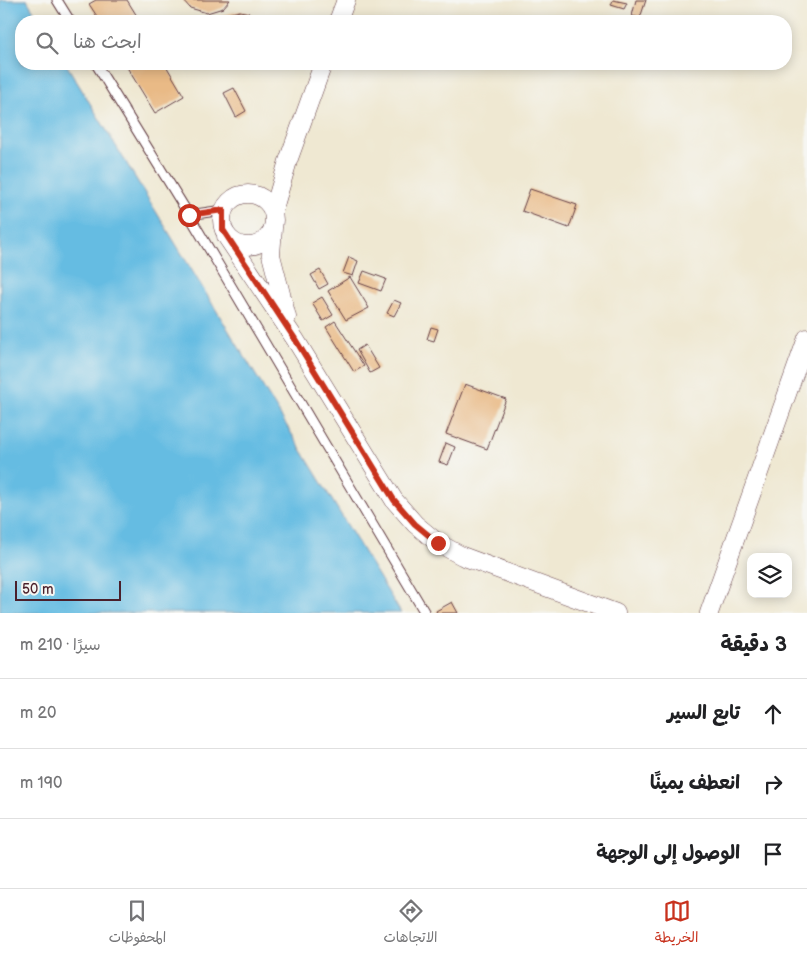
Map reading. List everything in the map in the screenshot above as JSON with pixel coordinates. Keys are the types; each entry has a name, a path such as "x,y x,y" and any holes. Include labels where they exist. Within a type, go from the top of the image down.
{"street":[{"path":"340,15 346,0"},
{"path":"226,236 233,242 249,247 265,240 273,219 288,161 321,70"},
{"path":"288,161 271,183 232,199 223,210 221,224 226,236 295,339 394,500 415,524 438,543 462,556 616,613"},
{"path":"246,194 262,198 273,219 273,263 285,310 295,339"},
{"path":"709,613 807,338"}],"lane":[{"path":"57,0 66,15"},
{"path":"100,70 189,215 425,613"},
{"path":"189,215 223,210"}],"water":[{"path":"0,0 27,0 36,15 15,15 15,70 70,70 401,613 0,613"}],"building":[{"path":"96,0 127,0 136,15 96,15 89,4"},
{"path":"183,0 230,0 223,8 207,13 190,8"},
{"path":"613,0 627,3 624,9 611,5"},
{"path":"636,0 646,0 641,15 632,15"},
{"path":"240,11 251,15 223,15"},
{"path":"129,70 169,70 184,96 155,113"},
{"path":"234,88 246,111 236,117 224,93"},
{"path":"530,189 577,205 569,228 522,211"},
{"path":"349,257 358,261 353,276 343,273"},
{"path":"320,270 328,284 319,289 311,275"},
{"path":"364,271 386,279 381,291 359,283"},
{"path":"350,277 369,308 346,320 328,291"},
{"path":"322,297 333,315 323,321 312,303"},
{"path":"394,300 401,303 394,316 387,313"},
{"path":"335,321 364,366 354,372 326,327"},
{"path":"431,327 438,329 434,341 427,339"},
{"path":"365,345 379,368 370,373 357,350"},
{"path":"465,384 506,399 487,449 446,434"},
{"path":"446,443 455,447 448,465 439,462"},
{"path":"452,602 458,613 437,613 436,611"}],"route":[{"path":"189,215 223,210 221,217 223,230 295,339 394,500 415,524 438,543"}]}
